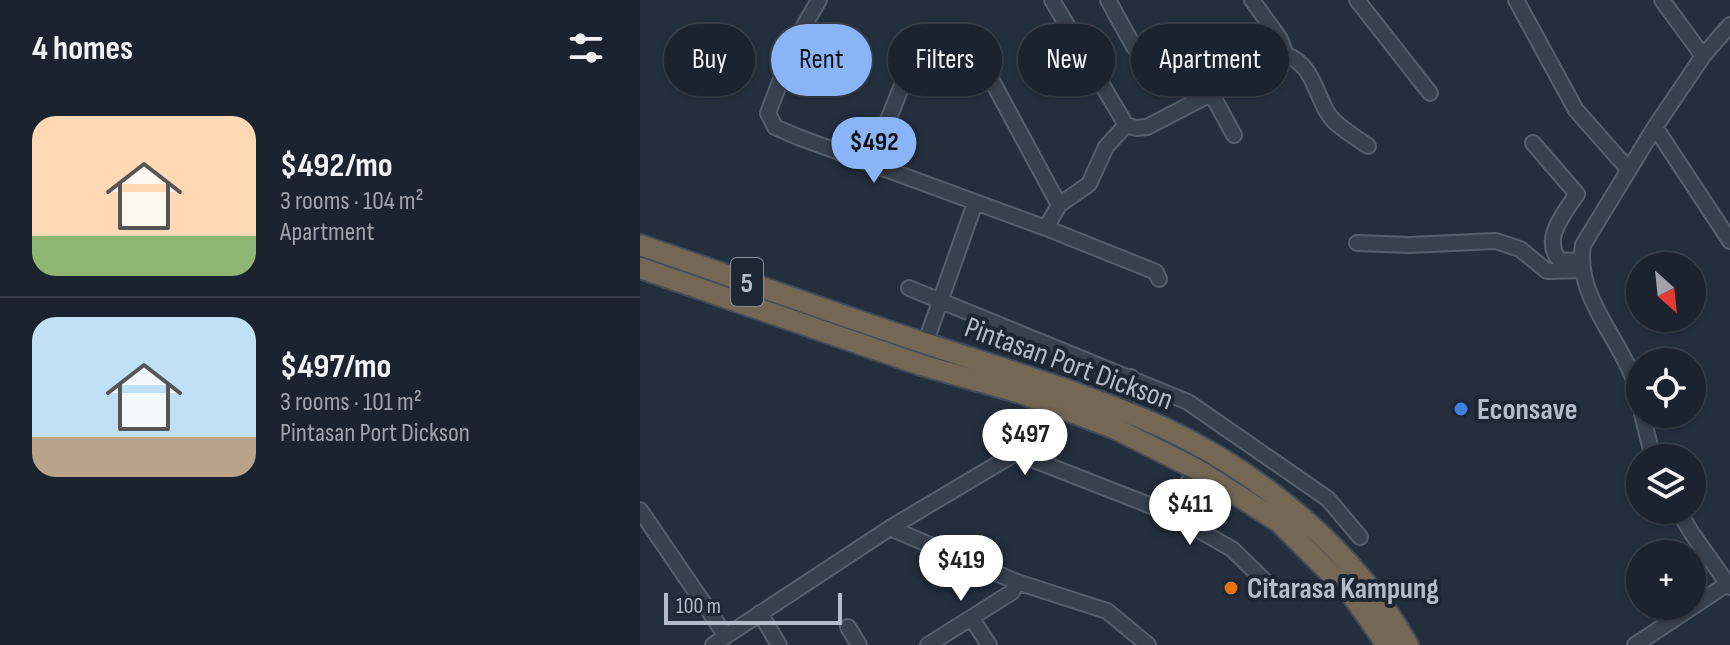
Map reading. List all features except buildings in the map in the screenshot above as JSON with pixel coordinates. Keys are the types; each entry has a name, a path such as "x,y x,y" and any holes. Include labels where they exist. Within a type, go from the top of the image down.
{"highway":[{"name":"Pintasan Port Dickson","path":"640,245 1123,410 1203,461 1279,522 1352,595 1382,643"},
{"name":"Pintasan Port Dickson","path":"640,268 921,365 1020,393 1203,461 1263,488 1326,540 1364,582 1408,645"},
{"path":"849,340 912,353 920,351 925,344"},
{"path":"925,344 927,353 935,359 989,377 1020,393"}],"street":[{"path":"819,0 797,38 768,117 779,129 1046,228 1156,272 1159,279"},
{"path":"1052,0 1126,125 1147,127 1205,96"},
{"path":"1108,0 1131,42"},
{"path":"1252,0 1269,24"},
{"path":"1357,0 1430,93"},
{"path":"1516,0 1576,110 1628,169"},
{"path":"1662,0 1703,56"},
{"path":"1626,362 1588,291 1582,265 1583,245 1655,127 1703,56 1730,25"},
{"path":"1289,56 1313,79 1330,117 1368,146"},
{"path":"870,164 898,96"},
{"path":"1000,96 1059,205"},
{"path":"1213,96 1234,135"},
{"path":"1046,228 1059,205 1089,184 1106,147 1126,125"},
{"path":"1655,127 1730,241"},
{"path":"1533,143 1577,194 1553,230 1554,254 1560,261 1582,265"},
{"path":"925,344 975,203"},
{"path":"1357,243 1409,245 1496,241 1520,249 1547,271 1582,265"},
{"path":"909,288 1188,402 1328,499 1360,537"},
{"path":"1123,410 1132,385 1131,377"},
{"path":"713,645 890,528 1016,453 1167,512 1232,549 1275,591"},
{"path":"1167,512 1203,461"},
{"path":"640,510 726,636"},
{"path":"1635,645 1729,586 1687,524"},
{"path":"890,528 1017,582 1107,611 1148,645"},
{"path":"928,645 1012,592 1017,582"},
{"path":"760,613 779,645"},
{"path":"972,619 989,645"},
{"path":"848,627 859,645"}],"place":[{"name":"Econsave","path":"1461,409"},
{"name":"Citarasa Kampung","path":"1231,588"}]}
